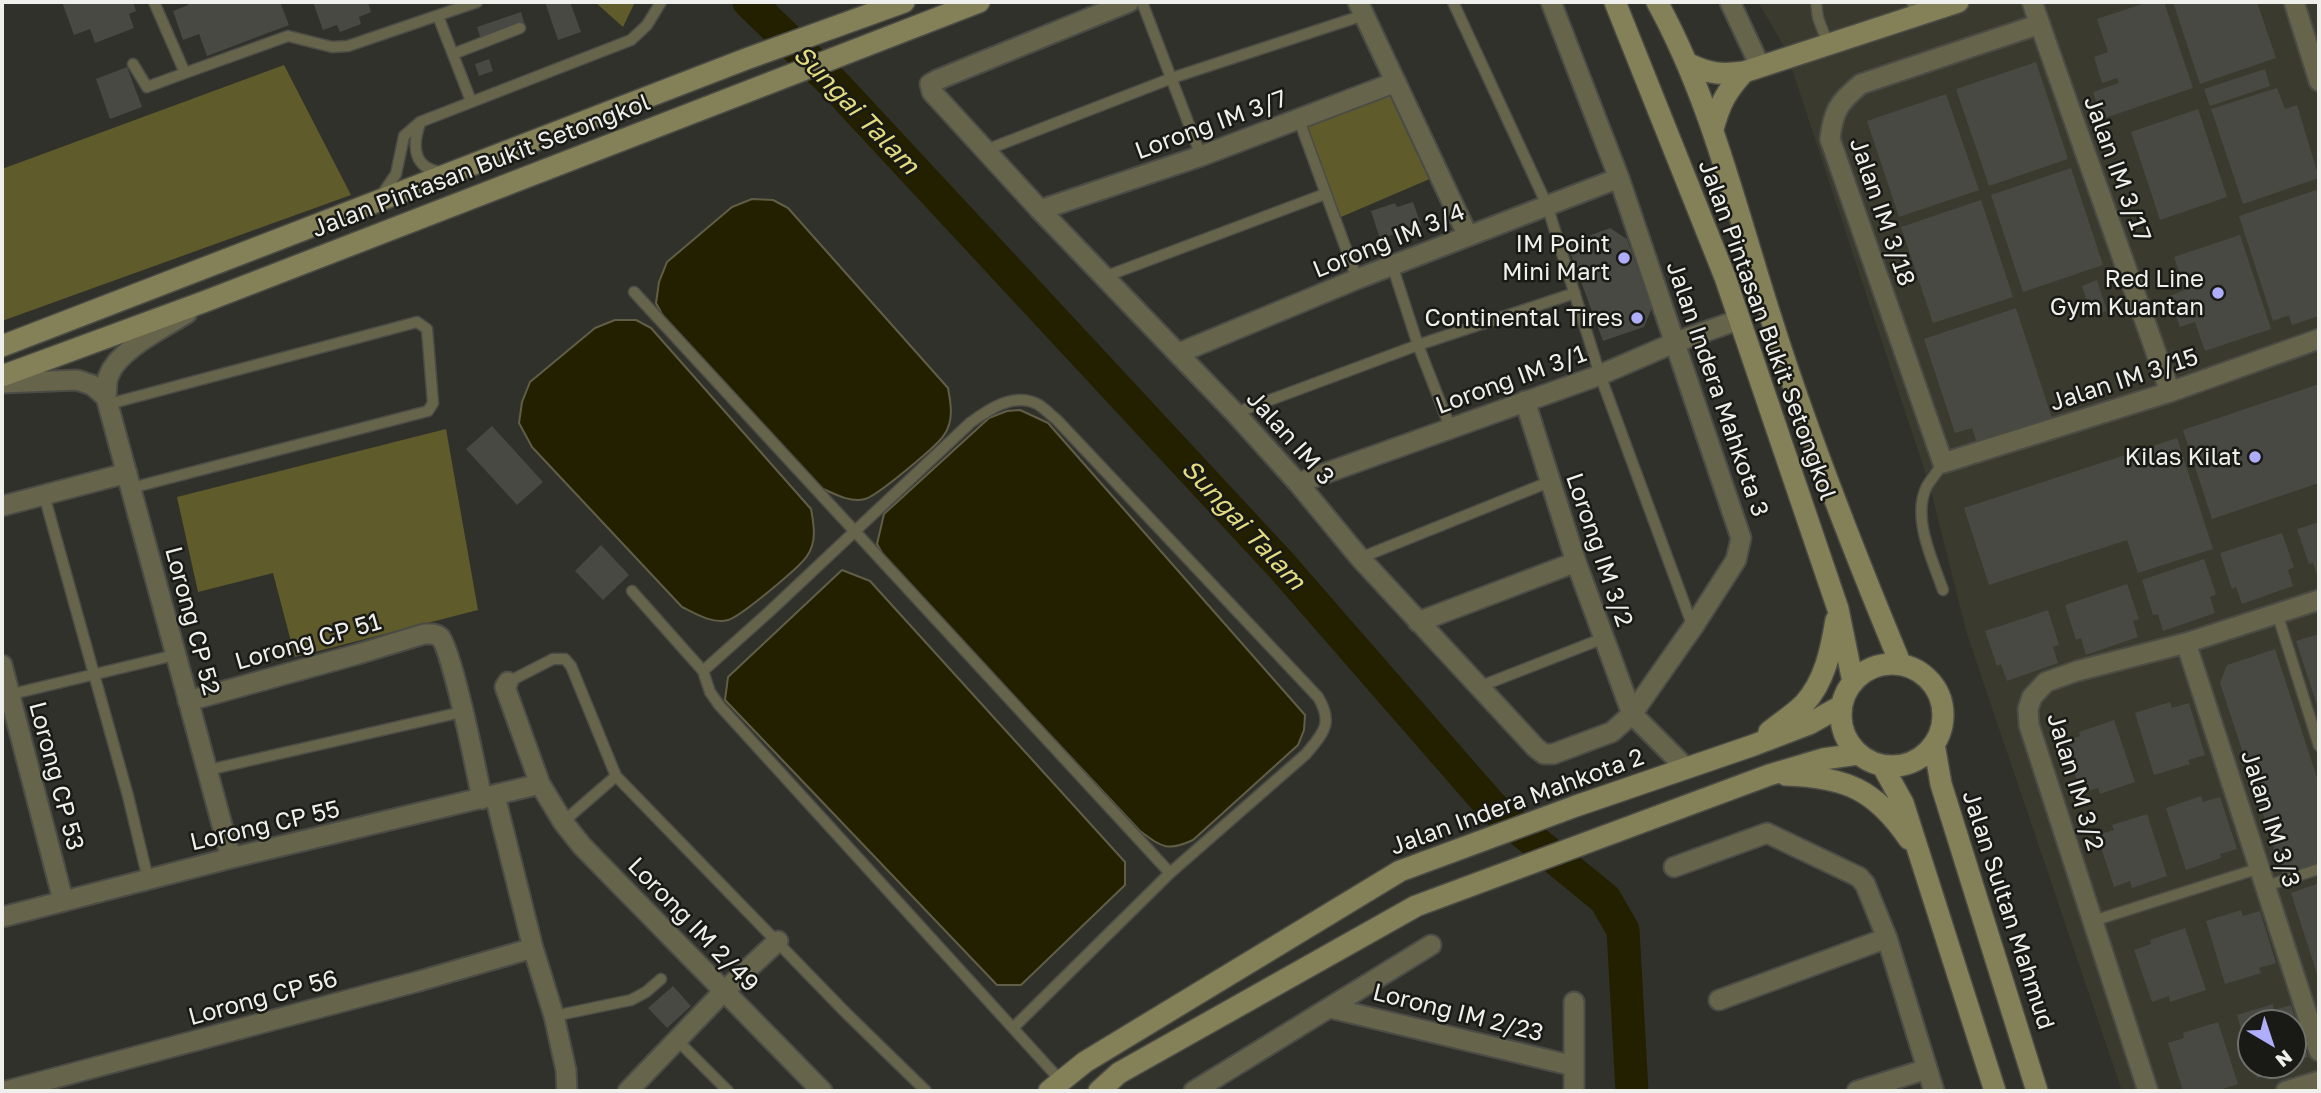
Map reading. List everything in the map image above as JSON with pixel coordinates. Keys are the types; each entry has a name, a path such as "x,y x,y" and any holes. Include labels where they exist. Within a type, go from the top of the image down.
{"main road":[{"name":"Jalan Pintasan Bukit Setongkol","path":"2,346 746,60 904,2"},
{"name":"Jalan Pintasan Bukit Setongkol","path":"2,376 206,301 979,2"},
{"name":"Jalan Pintasan Bukit Setongkol","path":"1615,2 1725,276 1838,609 1853,682"},
{"name":"Jalan Pintasan Bukit Setongkol","path":"1657,2 1689,64 1713,129 1788,373 1872,597 1901,665"},
{"path":"1689,64 1707,73 1721,75 1752,69 1828,44 1914,8 1958,2"},
{"path":"1713,129 1726,92 1752,69"},
{"path":"1754,745 1804,703 1824,673 1838,609"},
{"path":"1883,665 1901,665 1917,671 1930,681 1939,695 1943,711 1941,728 1934,744 1924,755 1897,766 1882,765 1858,754 1847,740 1841,724 1842,706 1853,682 1867,671 1883,665"},
{"name":"Jalan Indera Mahkota 2","path":"1055,1086 1085,1062 1400,872 1576,806 1754,745 1809,724 1842,706"},
{"name":"Jalan Sultan Mahmud","path":"1934,744 1941,784 2038,1091"},
{"path":"1099,1091 1119,1073 1416,906 1769,775 1824,759 1858,754"},
{"path":"1882,765 1903,803 1995,1091"},
{"path":"1769,775 1803,776 1841,782 1873,797 1898,822 1917,849"}],"street":[{"name":"Jalan IM 3","path":"1129,2 930,84 932,92 1040,210 1235,413 1298,482 1360,558 1536,748 1544,754 1553,754 1612,732 1632,714"},
{"name":"Jalan Indera Mahkota 3","path":"1551,2 1619,178 1741,538 1736,560 1632,714"},
{"path":"1730,2 1752,69"},
{"name":"Jalan IM 3/17","path":"2032,2 2170,392"},
{"path":"2294,2 2319,80"},
{"path":"1361,8 1468,236"},
{"name":"Jalan IM 3/18","path":"1943,463 1830,139 1832,117 1843,99 1861,84 2040,24"},
{"name":"Lorong IM 3/7","path":"1040,210 1201,156 1396,82"},
{"name":"Lorong IM 3/4","path":"1179,353 1392,265 1619,178"},
{"path":"107,400 108,376 116,364 144,340 206,301"},
{"name":"Lorong IM 3/1","path":"1298,482 1600,375 1676,342 1738,320"},
{"name":"Jalan IM 3/15","path":"1943,463 2170,392 2319,338"},
{"path":"2,383 77,380 92,385 107,400"},
{"name":"Lorong CP 52","path":"107,400 230,858"},
{"name":"Lorong IM 3/2","path":"1525,401 1576,562 1632,714"},
{"path":"2,506 44,495 129,481"},
{"path":"1418,622 1576,562"},
{"name":"Jalan IM 3/2","path":"2148,1091 2029,725 2028,709 2032,697 2046,682 2077,671 2186,643 2319,600"},
{"name":"Lorong CP 51","path":"188,701 424,634 435,634 441,638 450,660 463,712"},
{"name":"Jalan IM 3/3","path":"2186,643 2319,1051"},
{"name":"Lorong CP 53","path":"2,665 6,696 63,900"},
{"name":"Lorong IM 2/49","path":"508,682 505,687 540,785 563,822 582,846 822,1091"},
{"path":"463,712 554,1016 568,1091"},
{"path":"1632,714 1686,768"},
{"name":"Lorong CP 55","path":"2,917 230,858 540,785"},
{"path":"1674,867 1768,833 1859,877 1868,891 1887,937 1934,1091"},
{"path":"1720,1000 1887,937"},
{"path":"628,1091 723,992 778,941"},
{"path":"1194,1091 1432,945"},
{"name":"Lorong CP 56","path":"6,1091 363,997 533,948"},
{"path":"1574,1002 1574,1091"},
{"name":"Lorong IM 2/23","path":"1331,1008 1574,1066"},
{"path":"1857,1091 1927,1069"},
{"path":"2286,1091 2319,1081"}],"lane":[{"path":"154,2 185,73"},
{"path":"133,64 147,86 278,38 288,36 332,47 348,46 477,2"},
{"path":"343,215 379,198 390,185 396,174 404,136 420,122 631,40 647,26 661,2"},
{"path":"1142,2 1201,156"},
{"path":"1453,2 1547,205 1600,375 1693,627"},
{"path":"1816,2 1818,18 1828,44"},
{"path":"986,150 1361,8"},
{"path":"438,16 471,102"},
{"path":"453,54 520,27"},
{"path":"1298,120 1357,279"},
{"path":"420,122 414,139 416,153 422,163 432,171 452,174"},
{"path":"1104,276 1325,194"},
{"path":"1392,265 1418,345 1450,427"},
{"path":"634,292 1170,873"},
{"path":"1235,413 1418,345 1575,293"},
{"path":"107,400 417,322 426,329 433,403 428,411 129,481"},
{"path":"703,671 970,423 993,407 1018,400 1037,404 1057,420 1318,697 1325,710 1325,731 1306,754 1170,873 1013,1028"},
{"path":"1943,463 1926,488 1922,506 1924,529 1943,590"},
{"path":"1360,558 1549,482"},
{"path":"44,495 148,879"},
{"path":"632,591 703,671 710,692 719,705 1013,1028 1055,1086"},
{"path":"2277,613 2319,746"},
{"path":"1480,686 1604,638"},
{"path":"6,696 174,655"},
{"path":"508,682 553,659 565,659 571,666 616,776 846,1013 926,1091"},
{"path":"208,770 463,712"},
{"path":"563,822 616,776"},
{"path":"2093,921 2263,877 2319,869"},
{"path":"554,1016 631,1000 661,979"},
{"path":"677,1040 728,1091"}],"shaded area":[{"path":"595,2 635,2 623,27"},
{"path":"1758,2 2319,2 2319,1091 2122,1091 1967,634 1930,487 1785,48"},
{"path":"284,65 351,195 2,321 2,169"},
{"path":"1396,82 1439,175 1334,220 1299,120"},
{"path":"752,199 773,200 788,208 948,388 950,418 944,435 906,470 865,499 847,499 819,487 669,327 656,303 659,282 667,262 732,207"},
{"path":"615,320 636,320 651,328 811,509 813,539 807,556 769,591 728,620 710,619 682,607 532,447 519,423 522,402 530,382 595,328"},
{"path":"1020,410 1048,423 1305,715 1304,730 1298,745 1193,840 1184,844 1165,846 1140,831 886,560 877,544 884,514 989,418 1007,411"},
{"path":"446,429 478,610 295,657 273,573 198,592 177,497"},
{"path":"842,570 870,581 1125,862 1125,885 1021,985 997,985 725,700 728,677"}],"building":[{"path":"62,2 133,2 136,11 129,14 134,28 95,43 90,29 74,35"},
{"path":"187,2 280,2 289,25 207,56 199,34 183,40 173,11 188,5"},
{"path":"313,2 368,2 371,12 359,17 361,24 340,32 337,25 323,30"},
{"path":"545,2 570,2 581,32 558,40"},
{"path":"2148,2 2164,2 2193,88 2102,119 2093,92 2119,83 2117,78 2102,83 2094,57 2108,52 2097,19"},
{"path":"2173,2 2257,2 2276,58 2200,84"},
{"path":"521,12 525,25 481,40 477,27"},
{"path":"489,59 493,71 479,76 475,64"},
{"path":"2036,62 2068,159 1989,186 1956,89"},
{"path":"127,67 142,107 110,119 96,79"},
{"path":"2265,69 2270,86 2210,106 2204,89"},
{"path":"2277,88 2285,109 2297,105 2319,178 2243,204 2211,109"},
{"path":"1946,94 1979,190 1899,217 1867,121"},
{"path":"2198,109 2227,197 2160,220 2131,132"},
{"path":"2071,168 2103,265 2023,292 1991,195"},
{"path":"2316,190 2319,200 2319,316 2292,325 2289,315 2273,321 2239,216"},
{"path":"1981,200 2013,297 1933,323 1901,227"},
{"path":"1413,202 1421,225 1380,239 1371,211 1395,203 1397,207"},
{"path":"1610,228 1627,239 1652,308 1644,327 1603,341 1567,244"},
{"name":"Red Line Gym Kuantan","path":"2240,235 2271,329 2205,351 2195,322 2180,327 2169,296 2185,290 2174,257"},
{"path":"2097,280 2107,311 2092,316 2082,286"},
{"path":"2016,308 2052,418 1977,443 1972,428 1955,433 1924,339"},
{"name":"Kilas Kilat","path":"2319,384 2319,483 2212,519 2183,430"},
{"path":"492,426 543,482 517,505 466,449"},
{"path":"2177,438 2213,549 2138,573 2127,540 1989,585 1964,508"},
{"path":"2319,522 2319,580 2313,563 2309,564 2297,529"},
{"path":"2282,533 2294,567 2288,570 2293,586 2242,604 2236,587 2232,589 2220,553"},
{"path":"601,545 629,575 603,600 575,571"},
{"path":"2204,559 2216,594 2210,597 2215,613 2163,631 2158,614 2153,615 2142,580"},
{"path":"2127,584 2139,619 2133,621 2138,637 2086,655 2081,638 2076,640 2065,605"},
{"path":"2048,610 2059,645 2053,647 2058,663 2007,681 2001,664 1997,666 1985,631"},
{"path":"2319,634 2319,711 2296,641"},
{"path":"2275,649 2319,784 2319,863 2283,875 2220,683 2227,665"},
{"path":"2170,702 2172,708 2189,703 2205,755 2188,760 2190,764 2154,775 2135,713"},
{"path":"2114,720 2135,782 2100,794 2098,788 2081,793 2064,742 2080,736 2079,732"},
{"path":"2201,796 2203,802 2220,797 2237,849 2220,854 2221,858 2186,870 2166,808"},
{"path":"2147,814 2167,876 2132,888 2130,881 2114,887 2097,835 2114,830 2112,825"},
{"path":"2319,883 2319,980 2291,893"},
{"path":"2241,910 2243,916 2260,911 2276,963 2259,968 2261,973 2225,984 2206,921"},
{"path":"2185,928 2206,990 2170,1002 2169,996 2152,1002 2134,950 2151,944 2150,940"},
{"path":"673,986 691,1006 667,1028 648,1008"},
{"path":"2273,1004 2274,1009 2257,1009"},
{"path":"2218,1022 2238,1084 2217,1091 2183,1091 2168,1043 2184,1038 2183,1033"}],"waterway":[{"name":"Sungai Talam","path":"749,2 835,85 1281,565 1491,806 1605,899 1623,930 1632,1091"}],"place":[{"name":"IM Point Mini Mart","path":"1624,258"},
{"name":"Red Line Gym Kuantan","path":"2218,293"},
{"name":"Continental Tires","path":"1637,318"},
{"name":"Kilas Kilat","path":"2255,457"}]}
